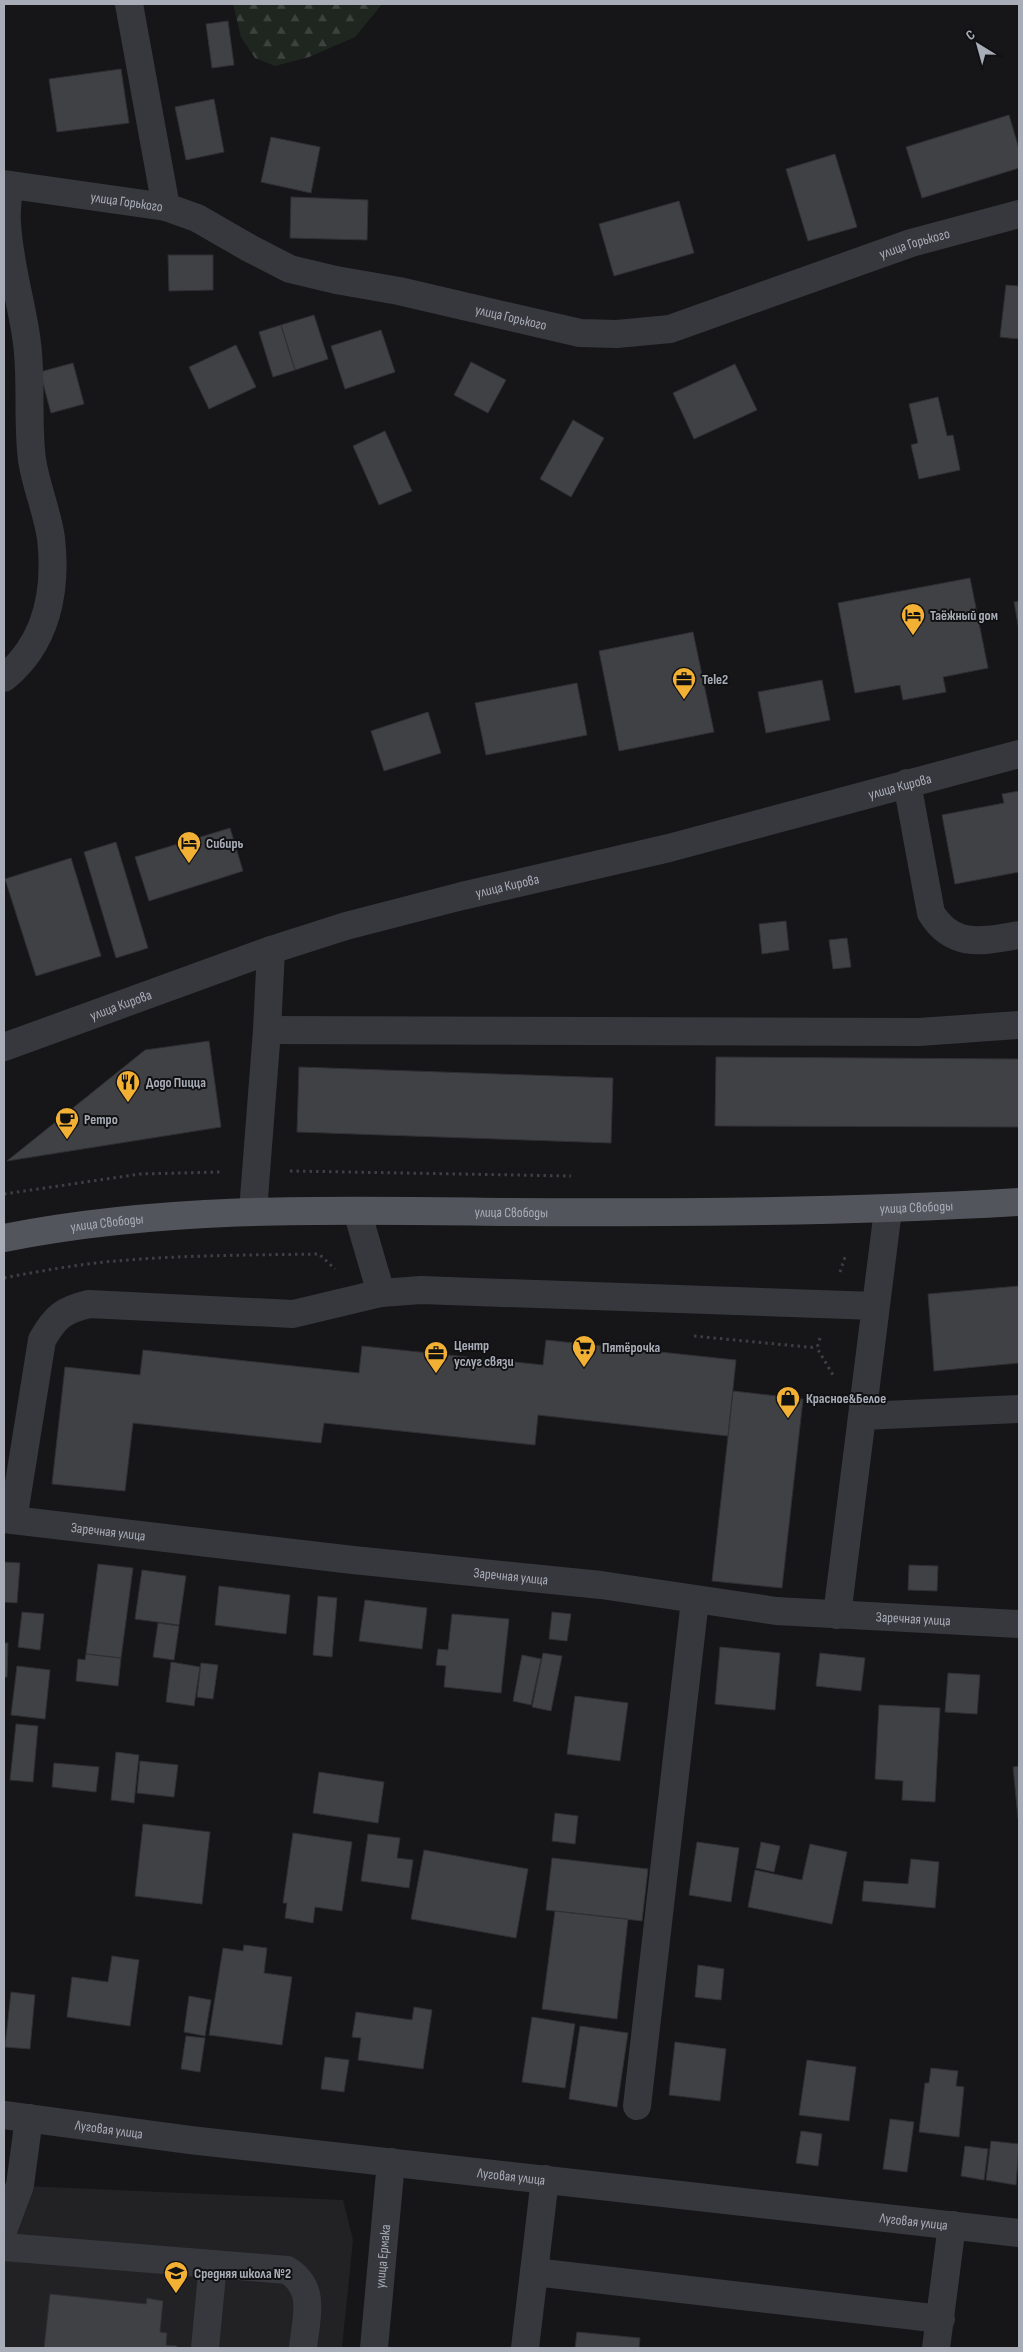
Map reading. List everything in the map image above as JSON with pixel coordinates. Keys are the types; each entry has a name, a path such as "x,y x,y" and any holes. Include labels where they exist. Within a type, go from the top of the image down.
{"main road":[{"name":"улица Свободы","path":"4,1238 47,1229 110,1221 253,1211 714,1213 888,1210 1019,1202"}],"street":[{"path":"129,4 166,207"},
{"path":"4,678 16,668 33,647 44,621 53,586 51,537 32,462 29,430 27,343 7,223 6,185"},
{"name":"улица Горького","path":"6,185 166,207 197,218 249,248 290,268 336,280 399,291 580,333 617,334 670,329 911,243 1019,214"},
{"name":"улица Кирова","path":"4,1047 271,950 391,914 669,848 1019,754"},
{"path":"907,783 931,912 940,927 953,935 979,941 1019,935"},
{"path":"253,1211 268,1030 271,950"},
{"path":"268,1030 919,1032 1019,1025"},
{"path":"357,1210 381,1293"},
{"path":"837,1615 888,1210"},
{"path":"8,1519 42,1340 54,1319 70,1308 89,1304 294,1314 381,1293 421,1290 875,1306"},
{"path":"863,1416 1019,1409"},
{"name":"Заречная улица","path":"8,1519 353,1560 601,1585 776,1611 1019,1624"},
{"path":"637,2106 695,1600"},
{"path":"4,2228 20,2186 16,2116"},
{"name":"Луговая улица","path":"16,2116 190,2140 1019,2233"},
{"name":"улица Ермака","path":"374,2348 391,2162"},
{"path":"525,2348 545,2179"},
{"path":"936,2348 952,2225"},
{"path":"4,2247 287,2270 297,2276 304,2286 308,2298 303,2348"},
{"path":"205,2348 213,2264"},
{"path":"534,2272 940,2319"}],"path":[{"path":"4,1194 19,1190 140,1174 255,1171 579,1176"}],"shaded area":[{"name":"Средняя школа №2","path":"4,2185 343,2200 353,2240 342,2348 4,2348"}],"green space":[{"path":"233,4 382,4 355,37 309,57 275,66 255,58 241,37"}],"building":[{"path":"228,21 234,65 212,68 206,24"},
{"path":"121,69 129,123 57,132 49,79"},
{"path":"214,99 224,152 186,160 175,107"},
{"path":"1009,115 1019,149 1019,168 922,198 906,147"},
{"path":"271,137 320,147 311,193 261,182"},
{"path":"835,154 857,227 808,241 786,169"},
{"path":"291,197 368,200 367,240 290,238"},
{"path":"679,201 694,253 614,276 599,224"},
{"path":"168,255 213,255 213,290 169,291"},
{"path":"1006,285 1019,286 1019,339 1000,337"},
{"path":"314,315 328,359 295,370 281,325"},
{"path":"281,325 295,370 273,377 259,332"},
{"path":"381,330 395,372 345,389 331,346"},
{"path":"236,345 256,387 209,409 189,367"},
{"path":"471,362 506,380 488,413 454,395"},
{"path":"73,363 84,404 51,413 40,372"},
{"path":"735,364 757,410 694,439 673,393"},
{"path":"938,397 947,436 953,435 960,470 919,479 911,445 918,443 909,404"},
{"path":"573,420 604,438 571,497 540,479"},
{"path":"385,431 412,491 379,505 353,446"},
{"name":"Таёжный дом","path":"970,578 988,668 943,677 946,692 903,700 900,685 855,693 838,603"},
{"path":"1019,601 1019,630 1014,602"},
{"path":"693,632 714,732 619,751 599,651"},
{"path":"822,680 830,720 766,733 758,692"},
{"path":"577,683 587,735 486,755 475,703"},
{"path":"428,712 441,753 384,771 371,731"},
{"path":"1019,791 1019,872 955,884 942,815 1004,803 1002,794"},
{"name":"Сибирь","path":"230,828 243,871 149,901 135,857"},
{"path":"116,842 148,948 116,958 84,852"},
{"path":"71,858 101,956 36,976 5,879"},
{"path":"786,921 789,950 762,954 759,924"},
{"path":"847,938 851,967 833,969 829,940"},
{"path":"209,1041 221,1127 7,1161 145,1050"},
{"path":"716,1057 1019,1059 1019,1127 715,1126"},
{"path":"299,1067 613,1078 611,1143 297,1132"},
{"path":"1019,1286 1019,1363 934,1371 928,1294"},
{"path":"546,1340 736,1360 728,1436 538,1415 535,1445 324,1423 321,1443 133,1423 125,1491 52,1484 65,1367 140,1375 143,1350 359,1373 362,1346 543,1365"},
{"path":"733,1391 803,1399 782,1588 712,1581"},
{"path":"4,1562 20,1563 17,1603 4,1602"},
{"path":"98,1564 133,1568 121,1658 86,1654"},
{"path":"909,1565 938,1566 937,1591 908,1590"},
{"path":"142,1570 186,1576 179,1625 135,1619"},
{"path":"219,1586 290,1595 286,1634 215,1625"},
{"path":"318,1596 337,1598 332,1657 313,1655"},
{"path":"365,1600 427,1608 422,1649 359,1641"},
{"path":"22,1612 44,1614 40,1650 18,1647"},
{"path":"552,1612 571,1614 567,1641 549,1639"},
{"path":"452,1614 509,1619 501,1693 444,1687 446,1666 436,1665 438,1649 448,1650"},
{"path":"158,1623 179,1626 174,1660 153,1657"},
{"path":"4,1643 8,1643 7,1677 4,1677"},
{"path":"720,1647 780,1653 775,1710 715,1704"},
{"path":"543,1653 562,1656 551,1711 532,1707"},
{"path":"820,1653 865,1658 861,1691 816,1686"},
{"path":"86,1654 121,1658 118,1686 76,1681 78,1659 85,1660"},
{"path":"522,1655 541,1659 531,1705 513,1701"},
{"path":"171,1662 200,1667 194,1706 166,1702"},
{"path":"201,1663 218,1665 213,1699 197,1697"},
{"path":"17,1666 50,1670 45,1719 11,1715"},
{"path":"948,1673 980,1675 977,1714 945,1712"},
{"path":"575,1696 628,1703 620,1761 567,1754"},
{"path":"879,1705 940,1708 935,1802 902,1800 903,1781 875,1779"},
{"path":"16,1724 38,1726 33,1782 10,1780"},
{"path":"116,1752 139,1755 134,1803 111,1800"},
{"path":"140,1761 178,1765 174,1797 137,1793"},
{"path":"54,1763 99,1767 96,1792 52,1787"},
{"path":"1019,1766 1019,1818 1018,1818 1013,1767"},
{"path":"319,1772 384,1782 378,1823 313,1813"},
{"path":"555,1813 578,1816 575,1844 552,1841"},
{"path":"143,1824 210,1832 202,1904 135,1896"},
{"path":"293,1833 352,1842 342,1911 315,1907 313,1923 285,1918 287,1903 283,1903"},
{"path":"368,1834 400,1838 397,1858 413,1860 409,1888 361,1881"},
{"path":"697,1842 739,1848 731,1902 689,1895"},
{"path":"761,1842 780,1846 774,1872 756,1868"},
{"path":"810,1844 847,1852 832,1924 748,1907 755,1870 802,1880"},
{"path":"424,1850 528,1869 516,1938 411,1919"},
{"path":"552,1858 648,1869 642,1921 546,1910"},
{"path":"911,1859 939,1862 935,1908 862,1901 864,1881 908,1884"},
{"path":"555,1911 628,1919 617,2019 542,2009"},
{"path":"244,1945 267,1948 264,1973 292,1977 282,2045 209,2035 223,1948 243,1951"},
{"path":"112,1956 139,1960 130,2026 67,2017 72,1977 108,1982"},
{"path":"698,1965 724,1969 721,2000 695,1997"},
{"path":"11,1992 35,1995 30,2049 5,2047"},
{"path":"189,1996 211,2000 205,2036 184,2032"},
{"path":"414,2007 432,2010 423,2069 358,2060 361,2038 352,2037 356,2012 412,2020"},
{"path":"532,2017 575,2024 565,2088 522,2082"},
{"path":"580,2026 628,2033 617,2107 569,2099"},
{"path":"186,2036 205,2038 200,2072 181,2069"},
{"path":"675,2042 726,2049 720,2101 669,2095"},
{"path":"325,2057 349,2060 344,2092 321,2089"},
{"path":"807,2060 856,2067 849,2121 799,2115"},
{"path":"931,2068 958,2071 956,2086 964,2087 959,2137 919,2132 925,2083 929,2083"},
{"path":"890,2119 914,2122 907,2172 883,2169"},
{"path":"801,2131 822,2134 818,2166 796,2163"},
{"path":"991,2141 1019,2144 1016,2185 986,2180"},
{"path":"965,2146 988,2149 984,2180 961,2176"},
{"path":"50,2294 146,2304 147,2298 163,2301 160,2332 167,2333 166,2345 177,2346 177,2348 44,2348"},
{"path":"577,2332 640,2338 639,2348 575,2348"}],"place":[{"name":"Таёжный дом","path":"913,636"},
{"name":"Tele2","path":"684,700"},
{"name":"Сибирь","path":"189,864"},
{"name":"Додо Пицца","path":"128,1103"},
{"name":"Ретро","path":"67,1140"},
{"name":"Пятёрочка","path":"584,1368"},
{"name":"Центр услуг связи","path":"436,1374"},
{"name":"Красное&Белое","path":"788,1419"},
{"name":"Средняя школа №2","path":"176,2294"}]}
